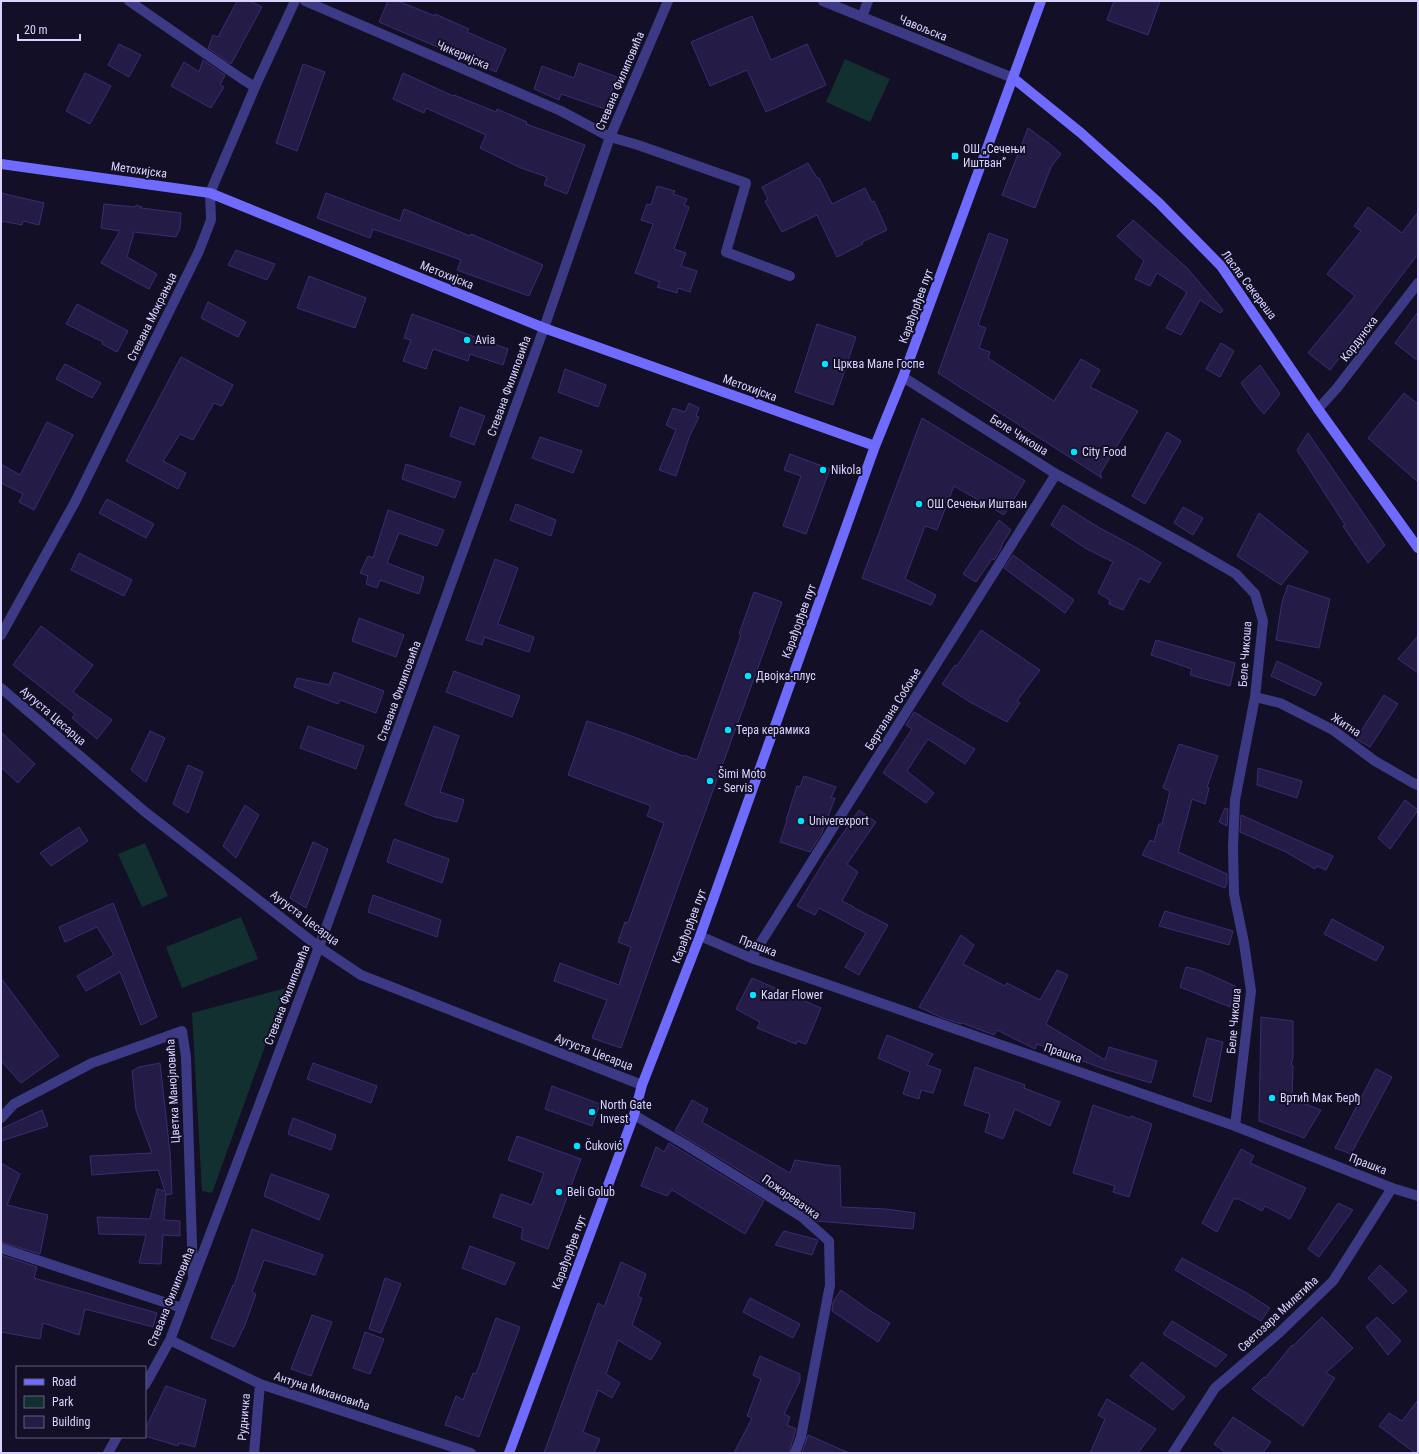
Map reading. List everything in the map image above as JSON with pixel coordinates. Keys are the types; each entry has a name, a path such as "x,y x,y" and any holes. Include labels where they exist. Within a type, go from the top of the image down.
{"main road":[{"name":"Карађорђев пут","path":"509,1453 634,1115 642,1085 700,936 875,446 903,377 1041,1"},
{"name":"Ласла Секереша","path":"1013,78 1081,133 1160,203 1221,266 1318,408 1418,548"},
{"name":"Метохијска","path":"1,164 210,193 544,328 875,446"}],"street":[{"path":"129,1 255,87"},
{"name":"Стевана Мокрањца","path":"1,634 75,502 199,251 211,220 210,193 255,87 295,1"},
{"name":"Чикеријска","path":"305,1 561,111 610,137 638,145 746,183 726,252 790,276"},
{"name":"Стевана Филиповића","path":"146,1383 170,1340 319,947 544,328 610,137 668,1"},
{"name":"Чавољска","path":"823,1 1013,78"},
{"path":"862,17 868,1"},
{"name":"Кордунска","path":"1318,408 1337,388 1418,283"},
{"name":"Беле Чикоша","path":"903,377 1056,474 1236,574 1255,594 1263,621 1255,697 1235,800 1234,816 1234,894 1251,991 1235,1126"},
{"name":"Берталана Собоње","path":"751,958 1056,474"},
{"name":"Аугуста Цесарца","path":"1,688 144,811 319,947 361,975 642,1085"},
{"name":"Житна","path":"1255,697 1280,703 1333,730 1375,761 1418,785"},
{"name":"Прашка","path":"700,936 751,958 1235,1126 1392,1188 1418,1196"},
{"name":"Цветка Манојловића","path":"1,1118 14,1104 92,1063 182,1031 186,1057 193,1280"},
{"name":"Пожаревачка","path":"634,1115 686,1145 802,1217 829,1241 830,1285 801,1437 795,1453"},
{"name":"Светозара Милетића","path":"1173,1453 1215,1388 1279,1333 1333,1281 1392,1188"},
{"path":"1,1248 182,1308"},
{"name":"Антуна Михановића","path":"170,1340 260,1384 471,1453"},
{"name":"Рудничка","path":"254,1453 260,1384"},
{"path":"108,1453 116,1438"}],"green space":[{"path":"845,59 890,79 870,122 826,102"},
{"path":"145,843 168,896 142,907 118,854"},
{"path":"241,917 258,959 182,988 166,947"},
{"path":"286,988 212,1193 202,1191 192,1013"}],"building":[{"path":"237,1 250,1 262,7 231,64 208,48 213,35 218,37"},
{"path":"388,1 398,1 435,16 435,14 469,29 467,32 506,49 496,72 379,22"},
{"path":"1114,1 1160,1 1148,35 1107,20"},
{"path":"752,16 771,60 807,44 826,85 766,112 747,70 710,86 691,42"},
{"path":"119,44 141,55 129,77 108,65"},
{"path":"203,60 225,75 220,85 224,87 211,108 171,86 184,62 199,72"},
{"path":"579,63 617,77 605,109 561,94 559,100 534,89 542,66 574,78"},
{"path":"303,64 325,72 297,151 276,143"},
{"path":"85,73 111,86 90,124 66,111"},
{"path":"403,73 453,96 454,95 496,112 497,109 527,122 526,124 585,145 567,194 544,185 547,177 521,168 480,148 486,135 426,108 424,113 393,99"},
{"path":"1028,128 1061,154 1051,167 1035,208 1002,195"},
{"path":"808,163 817,178 819,178 832,204 865,188 872,202 874,201 887,230 862,242 863,244 837,257 817,215 782,232 765,201 768,199 762,187"},
{"path":"657,186 675,191 673,194 687,199 684,205 689,207 674,249 686,253 681,266 697,271 690,292 678,288 677,293 657,287 660,282 635,273 653,224 641,220 647,204 651,205"},
{"path":"1,193 44,203 39,225 23,221 22,225 1,221"},
{"path":"326,193 400,221 404,209 470,236 471,234 543,265 529,296 457,270 461,260 373,229 370,238 317,218"},
{"path":"104,204 135,207 136,205 142,207 141,208 181,213 180,229 176,237 134,232 127,257 157,274 149,289 101,263 120,231 101,228"},
{"path":"1368,207 1402,233 1418,212 1418,254 1330,370 1308,353 1355,296 1327,274 1361,231 1354,226"},
{"path":"1133,220 1187,268 1223,310 1220,313 1200,300 1181,335 1166,328 1187,292 1157,273 1150,286 1135,279 1144,261 1117,236"},
{"path":"989,233 1008,240 978,325 986,328 979,348 990,352 988,358 1054,401 1081,359 1100,370 1090,387 1138,411 1100,474 1102,478 938,373"},
{"path":"236,250 275,264 267,280 228,265"},
{"path":"309,276 366,298 355,328 297,308"},
{"path":"208,302 246,322 238,337 201,318"},
{"path":"77,304 128,331 117,352 102,344 103,342 66,324"},
{"path":"1418,312 1418,361 1395,343"},
{"path":"412,314 508,349 503,365 470,354 468,361 433,349 426,369 403,361 411,340 404,338"},
{"name":"Црква Мале Госпе","path":"817,324 856,337 833,405 795,392"},
{"path":"1221,343 1234,351 1220,377 1206,369"},
{"path":"181,357 233,385 222,406 214,403 193,440 180,434 163,461 186,473 178,489 126,461"},
{"path":"65,364 101,383 92,398 56,379"},
{"path":"1260,365 1280,394 1264,414 1241,383"},
{"path":"565,369 606,385 598,407 558,392"},
{"path":"1404,393 1418,404 1418,482 1368,438"},
{"path":"689,403 699,408 696,416 699,417 690,435 676,476 659,470 676,430 666,425 673,408 685,412"},
{"path":"460,407 485,416 474,445 450,436"},
{"name":"ОШ Сечењи Иштван","path":"922,418 1025,481 1004,515 954,486 937,530 925,526 905,579 936,595 931,605 862,578"},
{"path":"47,422 73,435 34,510 19,502 23,494 1,483 1,464 20,475"},
{"path":"1167,432 1181,441 1145,504 1132,496"},
{"path":"1308,433 1385,545 1368,563 1343,526 1345,525 1297,450"},
{"path":"540,437 582,451 573,473 532,458"},
{"path":"790,454 830,469 806,534 783,526 801,476 784,470"},
{"path":"406,464 461,482 455,498 402,479"},
{"path":"107,499 154,524 146,538 99,513"},
{"path":"516,504 556,520 551,536 510,520"},
{"path":"1063,505 1161,563 1149,583 1140,578 1123,610 1109,604 1110,600 1098,593 1113,562 1085,548 1051,525"},
{"path":"1183,507 1203,518 1193,535 1174,523"},
{"path":"388,510 444,530 437,546 399,533 387,563 424,577 419,594 380,580 377,588 366,584 368,576 360,573 368,556 373,558"},
{"path":"1259,513 1308,552 1281,585 1237,556"},
{"path":"999,520 1011,530 994,560 992,559 976,582 963,574"},
{"path":"79,553 132,580 124,596 71,570"},
{"path":"1013,555 1074,600 1065,613 1004,568"},
{"path":"495,559 518,568 498,624 534,637 529,652 484,637 482,645 466,640"},
{"path":"1288,585 1330,599 1319,648 1276,640 1282,602"},
{"path":"754,592 782,602 681,878 621,1048 592,1038 607,1000 554,981 560,963 619,985 631,947 618,942 625,922 628,923 664,823 647,816 651,806 568,775 587,721 697,760 741,635 739,634"},
{"path":"359,618 404,635 396,657 352,641"},
{"path":"41,626 93,665 73,692 112,720 97,739 72,718 75,714 13,665"},
{"path":"981,630 1040,670 1017,701 1020,703 1007,722 970,702 942,684 955,665 957,666"},
{"path":"1418,636 1418,673 1398,659"},
{"path":"1156,640 1235,663 1230,686 1190,675 1192,669 1151,655"},
{"path":"1277,661 1322,683 1315,696 1271,676"},
{"path":"454,671 520,696 512,717 446,692"},
{"path":"334,672 384,691 376,713 340,700 338,704 294,687 297,678 329,685"},
{"path":"1384,695 1398,704 1370,747 1356,739"},
{"path":"914,712 975,749 965,764 928,739 907,771 934,793 926,803 883,773 912,729 906,725"},
{"path":"308,726 364,746 356,769 300,748"},
{"path":"434,726 459,736 440,792 464,800 457,822 435,817 405,805"},
{"path":"150,731 165,738 146,782 131,770"},
{"path":"1,732 35,764 18,783 1,767"},
{"path":"1179,744 1218,756 1207,787 1209,788 1205,804 1192,799 1178,852 1227,874 1227,883 1225,888 1142,855 1150,840 1154,842 1159,824 1162,824 1170,791 1163,788"},
{"path":"188,765 203,772 188,813 173,804"},
{"path":"1258,768 1302,781 1297,798 1257,785"},
{"path":"804,776 836,787 831,798 835,798 822,833 810,852 780,842 797,786 800,787"},
{"path":"1405,800 1418,810 1390,849 1378,838"},
{"path":"245,805 259,815 236,858 223,846"},
{"path":"1225,808 1228,809 1227,826 1219,822"},
{"path":"859,810 876,822 847,864 858,872 842,901 888,925 859,975 845,967 866,933 819,908 815,915 797,906 826,858"},
{"path":"1241,815 1333,856 1326,870 1317,866 1315,869 1286,852 1240,832"},
{"path":"79,827 88,841 51,866 40,853"},
{"path":"394,839 449,859 442,883 387,862"},
{"path":"313,842 328,849 306,908 290,898"},
{"path":"373,895 441,920 437,937 368,912"},
{"path":"113,903 157,1017 141,1025 120,972 86,991 77,976 114,955 97,927 65,942 59,927"},
{"path":"1165,911 1233,931 1229,945 1159,926"},
{"path":"1332,919 1384,947 1376,961 1324,934"},
{"path":"961,935 974,945 963,964 1005,986 1007,983 1040,1000 1057,970 1068,975 1046,1024 1105,1060 1109,1047 1157,1061 1151,1083 1104,1069 1037,1044 1035,1049 997,1030 994,1035 962,1023 961,1024 940,1017 919,1007"},
{"path":"1186,967 1199,970 1235,986 1230,1007 1180,987"},
{"path":"1,978 59,1056 21,1083 1,1061"},
{"path":"752,978 821,1008 806,1044 797,1041 796,1044 757,1028 760,1022 736,1009"},
{"path":"1261,1017 1293,1021 1293,1058 1291,1065 1293,1066 1292,1099 1321,1110 1304,1138 1259,1121"},
{"path":"887,1035 933,1054 927,1065 941,1070 933,1093 921,1090 919,1099 903,1094 910,1072 878,1058"},
{"path":"1207,1038 1223,1042 1211,1102 1193,1096"},
{"path":"160,1063 170,1152 172,1194 166,1195 166,1193 164,1220 180,1221 180,1236 163,1235 161,1264 139,1263 146,1235 99,1234 97,1217 150,1219 157,1189 165,1191 158,1170 92,1175 90,1156 152,1153 136,1110 132,1071 139,1067"},
{"path":"313,1063 377,1086 371,1103 307,1079"},
{"path":"975,1067 1025,1085 1024,1088 1060,1102 1050,1126 1015,1109 1003,1139 985,1132 990,1114 964,1105"},
{"path":"1376,1069 1392,1077 1351,1154 1335,1148"},
{"path":"552,1086 600,1104 592,1126 545,1109"},
{"path":"692,1100 708,1109 702,1122 790,1173 795,1160 840,1166 841,1207 886,1209 915,1213 913,1229 816,1221 798,1206 675,1131"},
{"path":"1093,1105 1152,1124 1129,1197 1113,1192 1115,1186 1073,1173"},
{"path":"42,1110 48,1126 1,1141 1,1129"},
{"path":"293,1118 336,1135 331,1150 288,1134"},
{"path":"517,1136 581,1159 548,1249 521,1239 523,1228 493,1217 501,1194 532,1205 544,1173 508,1160"},
{"path":"669,1143 764,1201 745,1234 672,1190 667,1196 641,1186 656,1147 664,1152"},
{"path":"1241,1149 1254,1156 1250,1163 1306,1188 1290,1219 1265,1206 1262,1211 1237,1198 1236,1200 1234,1198 1217,1232 1202,1223"},
{"path":"1,1163 20,1174 7,1205 48,1215 40,1254 1,1242"},
{"path":"271,1174 329,1195 319,1220 264,1196"},
{"path":"1338,1203 1353,1210 1319,1257 1308,1249"},
{"path":"252,1229 323,1255 315,1275 264,1260 252,1292 256,1294 245,1325 234,1347 211,1338 233,1285 234,1286"},
{"path":"784,1231 818,1240 812,1255 775,1245"},
{"path":"470,1246 515,1263 505,1285 462,1268"},
{"path":"1,1255 37,1267 34,1278 157,1313 153,1327 85,1309 79,1335 43,1323 40,1339 1,1332"},
{"path":"1182,1258 1245,1292 1270,1308 1261,1321 1175,1270"},
{"path":"621,1262 646,1274 638,1296 642,1298 632,1325 661,1343 651,1360 618,1340 606,1374 620,1383 612,1398 598,1390 583,1432 600,1439 594,1453 544,1453 598,1303 604,1307"},
{"path":"1380,1265 1407,1291 1393,1304 1368,1278"},
{"path":"385,1278 401,1284 381,1333 369,1329"},
{"path":"841,1290 890,1323 878,1342 832,1311 833,1302"},
{"path":"750,1298 800,1324 793,1338 743,1312"},
{"path":"312,1315 332,1322 311,1376 291,1369"},
{"path":"1322,1317 1353,1348 1326,1373 1335,1378 1303,1426 1252,1389 1264,1377 1265,1378 1292,1345 1293,1346"},
{"path":"1377,1317 1401,1341 1388,1355 1366,1327"},
{"path":"496,1318 520,1327 479,1437 445,1425 456,1396 463,1400 473,1373 476,1374"},
{"path":"1172,1321 1227,1355 1216,1367 1163,1334"},
{"path":"365,1332 384,1339 370,1374 353,1368"},
{"path":"760,1356 800,1374 800,1381 784,1414 790,1417 787,1425 796,1429 789,1453 734,1453 752,1418 747,1416 761,1379 753,1375"},
{"path":"1142,1362 1185,1397 1173,1410 1130,1376"},
{"path":"166,1386 206,1400 195,1447 179,1443 178,1446 146,1436 146,1427"},
{"path":"1107,1399 1156,1429 1138,1453 1090,1453 1105,1419 1098,1415"},
{"path":"1418,1400 1418,1453 1415,1453 1379,1426 1389,1413 1402,1421"},
{"path":"1233,1417 1271,1442 1263,1453 1226,1453 1214,1444"},
{"path":"808,1435 849,1453 802,1453"}],"place":[{"name":"ОШ „Сечењи Иштван”","path":"955,156"},
{"name":"Avia","path":"467,340"},
{"name":"Црква Мале Госпе","path":"825,364"},
{"name":"City Food","path":"1074,452"},
{"name":"Nikola","path":"823,470"},
{"name":"ОШ Сечењи Иштван","path":"919,504"},
{"name":"Двојка-плус","path":"748,676"},
{"name":"Тера керамика","path":"728,730"},
{"name":"Šimi Moto - Servis","path":"710,781"},
{"name":"Univerexport","path":"801,821"},
{"name":"Kadar Flower","path":"753,995"},
{"name":"Вртић Мак Ђерђ","path":"1272,1098"},
{"name":"North Gate Invest","path":"592,1112"},
{"name":"Čuković","path":"577,1146"},
{"name":"Beli Golub","path":"559,1192"}]}
